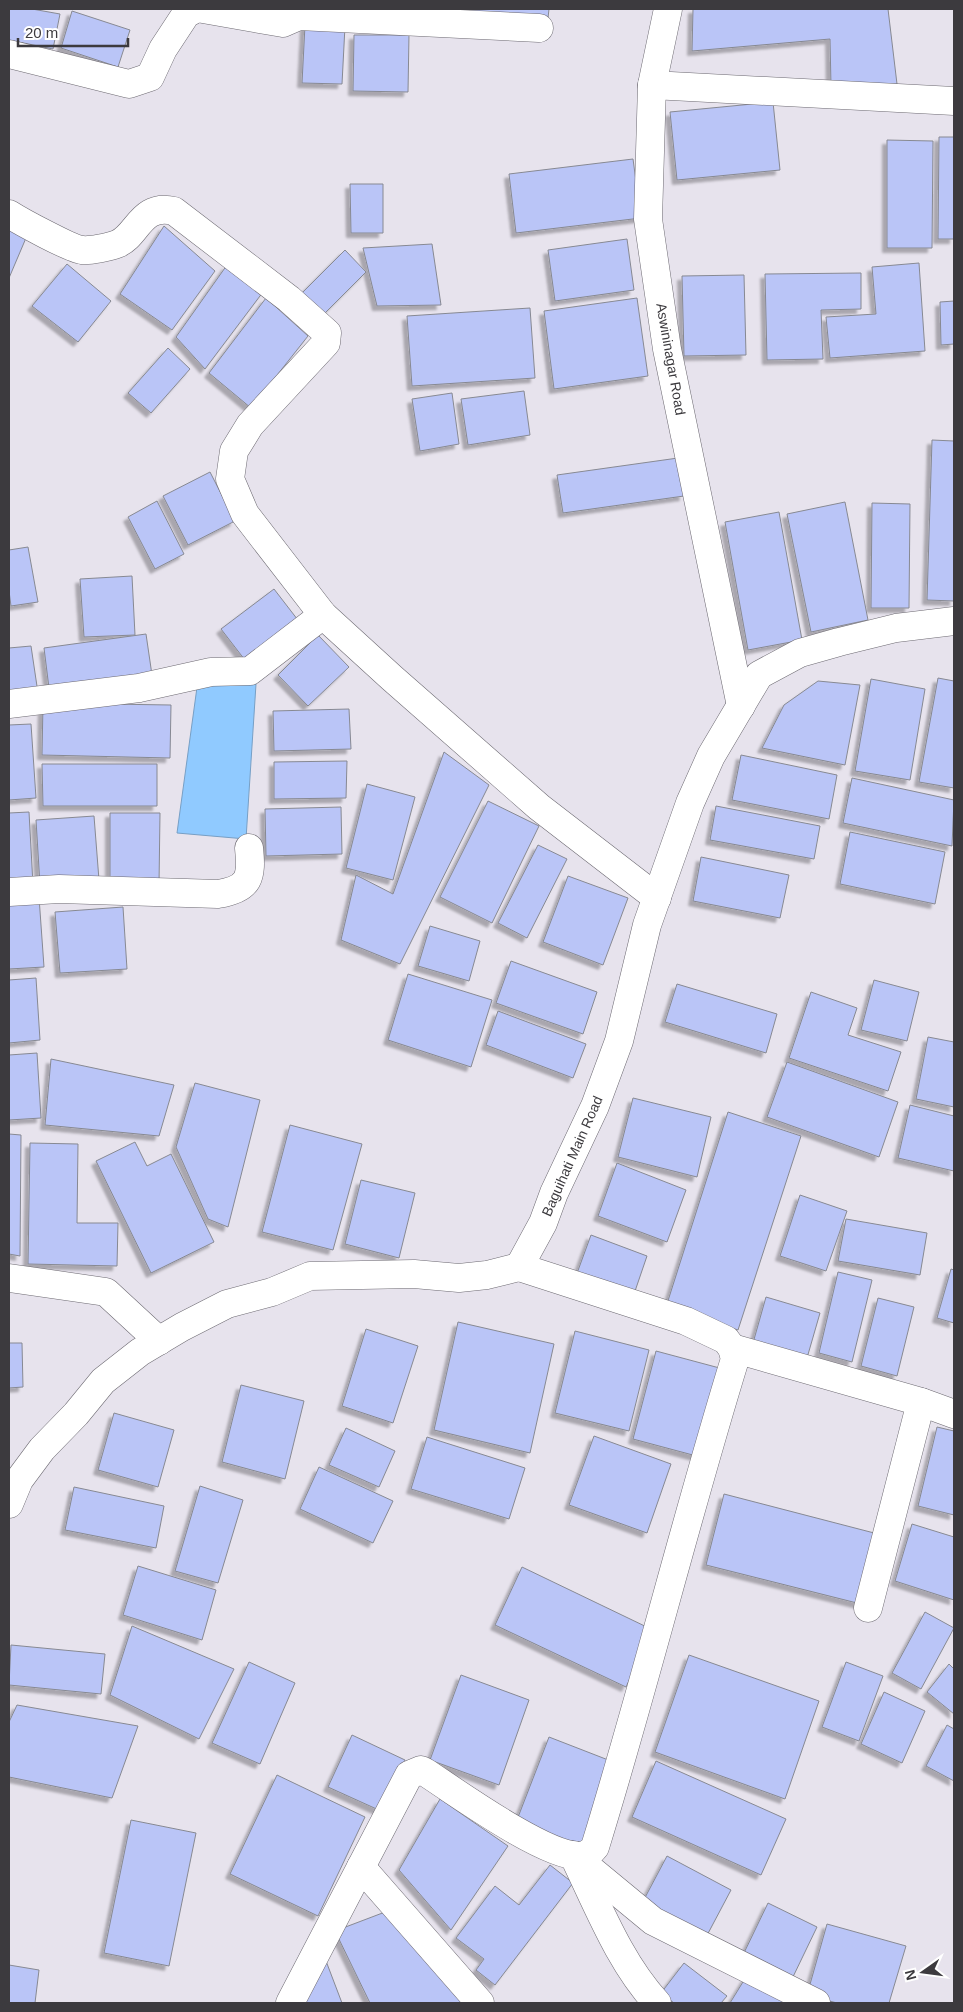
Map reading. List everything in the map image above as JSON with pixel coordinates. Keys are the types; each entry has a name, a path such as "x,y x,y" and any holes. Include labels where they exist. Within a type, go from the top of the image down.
{"street":[{"path":"9,54 130,84 140,82 150,77 163,49 186,14 195,9"},
{"path":"203,9 283,23 299,16 539,28"},
{"name":"Aswininagar Road","path":"668,9 652,85 648,219 667,349 741,706"},
{"path":"652,85 954,101"},
{"path":"9,214 82,250 118,244 154,211 165,209 174,211 289,299 327,332 326,344 250,425 234,452 230,479 245,514 323,615 539,807 657,898"},
{"path":"9,704 139,688 211,672 250,671 323,615"},
{"name":"Baguihati Main Road","path":"519,1267 543,1223 554,1193 596,1106 619,1041 646,925 697,787 711,756 759,675 800,653 896,628 954,621"},
{"path":"9,892 59,889 218,894 235,892 245,884 252,869 249,848"},
{"path":"9,1504 18,1480 36,1457 103,1382 140,1352 182,1327 228,1304 272,1292 310,1276 414,1274 459,1278 487,1275 519,1267 686,1321 726,1340 732,1348 735,1359 699,1476 627,1744 596,1847 585,1855 573,1855 552,1848 503,1823 421,1770 409,1775 290,2003"},
{"path":"9,1278 106,1292 159,1341"},
{"path":"732,1348 921,1402 954,1414"},
{"path":"868,1608 921,1402"},
{"path":"573,1855 614,1938 641,1986 657,2003"},
{"path":"573,1855 653,1920 816,2003"},
{"path":"362,1867 480,2003"}],"water":[{"path":"198,680 256,684 246,839 177,833"}],"building":[{"path":"9,9 32,9 60,14 53,49 9,40"},
{"path":"463,9 549,9 548,18 463,12"},
{"path":"693,9 888,9 897,84 831,86 830,39 692,51"},
{"path":"72,11 130,30 118,67 61,48"},
{"path":"305,25 345,26 342,84 302,83"},
{"path":"354,35 409,35 408,92 353,91"},
{"path":"773,102 780,170 677,180 670,112"},
{"path":"939,137 954,137 954,239 938,239"},
{"path":"887,140 933,141 932,248 887,248"},
{"path":"633,159 641,218 516,233 509,174"},
{"path":"350,184 383,184 383,233 351,233"},
{"path":"9,226 26,238 9,278"},
{"path":"164,226 215,271 172,330 120,294"},
{"path":"627,239 634,290 555,301 548,250"},
{"path":"432,244 441,305 377,306 363,248"},
{"path":"345,250 366,272 322,316 301,294"},
{"path":"919,263 925,351 830,358 826,317 876,314 872,267"},
{"path":"67,264 111,301 78,342 32,306"},
{"path":"227,265 263,292 205,369 176,337"},
{"path":"861,273 861,309 821,310 823,359 767,360 765,274"},
{"path":"744,275 746,355 684,356 682,276"},
{"path":"266,298 308,336 251,408 209,373"},
{"path":"637,298 648,376 554,389 544,311"},
{"path":"954,301 954,344 941,345 940,302"},
{"path":"530,308 535,378 412,386 407,316"},
{"path":"168,348 190,369 151,413 128,393"},
{"path":"524,391 530,435 468,445 461,399"},
{"path":"452,393 459,444 420,451 412,399"},
{"path":"932,440 954,441 954,601 927,600"},
{"path":"678,458 684,496 563,513 557,475"},
{"path":"210,472 235,521 188,545 163,496"},
{"path":"157,501 184,554 155,569 128,517"},
{"path":"845,502 868,620 811,632 787,514"},
{"path":"872,503 910,504 909,608 871,608"},
{"path":"779,512 802,640 748,650 725,522"},
{"path":"28,547 38,602 11,606 9,550"},
{"path":"132,576 135,635 84,637 80,579"},
{"path":"274,589 301,624 248,664 221,629"},
{"path":"146,634 152,675 49,688 44,648"},
{"path":"318,635 349,667 308,706 278,675"},
{"path":"31,646 38,693 9,696 9,648"},
{"path":"938,678 954,681 954,788 919,782"},
{"path":"871,679 925,689 910,780 855,771"},
{"path":"818,681 860,685 845,765 762,748 784,705"},
{"path":"43,703 171,705 170,758 42,755"},
{"path":"349,709 351,749 274,751 273,711"},
{"path":"31,724 36,798 9,800 9,725"},
{"path":"444,752 489,785 400,964 341,940 356,875 393,894"},
{"path":"741,755 837,775 829,819 732,800"},
{"path":"347,761 346,798 274,799 274,762"},
{"path":"42,764 157,764 157,806 43,806"},
{"path":"852,778 954,800 952,846 843,823"},
{"path":"367,784 415,797 393,880 346,868"},
{"path":"488,801 539,826 492,923 440,897"},
{"path":"716,806 820,826 814,859 710,840"},
{"path":"341,807 342,854 266,856 265,809"},
{"path":"29,812 33,885 9,886 9,813"},
{"path":"110,813 160,813 159,885 110,885"},
{"path":"94,816 99,880 40,885 36,820"},
{"path":"850,832 945,852 935,904 840,884"},
{"path":"538,845 567,859 527,938 498,923"},
{"path":"701,857 789,875 780,918 693,901"},
{"path":"568,876 628,898 603,965 543,942"},
{"path":"39,897 44,967 9,969 9,899"},
{"path":"123,907 127,969 60,973 55,912"},
{"path":"430,926 480,941 469,981 418,966"},
{"path":"511,961 597,992 583,1034 496,1003"},
{"path":"408,974 492,1000 471,1067 388,1040"},
{"path":"36,978 40,1040 9,1043 9,980"},
{"path":"874,980 919,992 907,1041 861,1030"},
{"path":"677,984 777,1014 766,1053 665,1022"},
{"path":"811,992 857,1008 848,1035 901,1052 888,1091 789,1058"},
{"path":"498,1011 586,1044 573,1078 486,1045"},
{"path":"928,1037 954,1042 954,1107 916,1099"},
{"path":"37,1053 41,1118 9,1120 9,1055"},
{"path":"51,1059 174,1085 159,1136 45,1125"},
{"path":"787,1062 898,1102 879,1157 767,1117"},
{"path":"195,1083 260,1100 228,1227 208,1219 176,1147"},
{"path":"633,1098 711,1117 697,1177 618,1157"},
{"path":"910,1105 954,1116 954,1171 898,1158"},
{"path":"728,1112 801,1136 738,1330 666,1307"},
{"path":"290,1125 362,1144 333,1250 262,1232"},
{"path":"9,1134 21,1135 20,1256 9,1254"},
{"path":"135,1142 147,1166 171,1154 214,1242 151,1273 96,1161"},
{"path":"30,1143 78,1144 77,1223 118,1223 117,1266 28,1264"},
{"path":"617,1163 686,1190 667,1242 598,1216"},
{"path":"361,1180 415,1193 399,1258 345,1244"},
{"path":"800,1195 847,1211 826,1271 780,1256"},
{"path":"846,1219 927,1233 920,1275 838,1261"},
{"path":"591,1235 647,1256 633,1297 576,1276"},
{"path":"951,1269 954,1270 954,1323 937,1318"},
{"path":"838,1272 872,1280 852,1362 819,1353"},
{"path":"766,1297 820,1313 807,1358 753,1343"},
{"path":"878,1298 914,1307 897,1376 861,1366"},
{"path":"458,1322 554,1344 530,1453 434,1430"},
{"path":"366,1329 418,1346 393,1423 342,1406"},
{"path":"575,1331 649,1350 629,1431 555,1413"},
{"path":"9,1343 22,1343 23,1387 9,1388"},
{"path":"656,1351 727,1370 704,1458 633,1439"},
{"path":"241,1385 304,1401 285,1479 222,1462"},
{"path":"114,1413 174,1430 158,1487 98,1470"},
{"path":"937,1427 954,1431 954,1515 918,1506"},
{"path":"346,1428 395,1451 379,1487 329,1465"},
{"path":"594,1436 671,1464 647,1533 569,1505"},
{"path":"427,1437 525,1468 509,1519 411,1489"},
{"path":"319,1467 393,1501 373,1543 300,1509"},
{"path":"200,1486 243,1500 218,1583 175,1571"},
{"path":"74,1487 164,1506 156,1548 65,1530"},
{"path":"724,1494 878,1534 861,1604 706,1565"},
{"path":"912,1524 954,1537 954,1600 895,1581"},
{"path":"138,1566 216,1590 202,1640 123,1615"},
{"path":"522,1567 653,1630 626,1687 495,1625"},
{"path":"925,1612 954,1628 921,1689 892,1673"},
{"path":"132,1626 234,1669 199,1739 110,1695"},
{"path":"11,1645 105,1654 101,1694 9,1685"},
{"path":"689,1655 819,1701 785,1799 655,1752"},
{"path":"249,1662 295,1683 260,1764 212,1743"},
{"path":"846,1662 883,1676 859,1741 822,1727"},
{"path":"949,1664 954,1669 954,1714 927,1692"},
{"path":"461,1675 529,1700 499,1785 430,1760"},
{"path":"884,1692 925,1711 902,1763 861,1744"},
{"path":"17,1705 138,1726 112,1798 9,1777 9,1722"},
{"path":"947,1725 954,1729 954,1781 926,1766"},
{"path":"352,1735 405,1760 381,1811 328,1787"},
{"path":"549,1737 616,1763 582,1852 515,1825"},
{"path":"656,1761 786,1819 761,1875 632,1817"},
{"path":"277,1775 365,1817 318,1916 230,1874"},
{"path":"440,1799 508,1846 451,1930 399,1870"},
{"path":"131,1820 196,1833 169,1966 104,1953"},
{"path":"667,1856 731,1890 704,1941 640,1907"},
{"path":"550,1865 573,1883 495,1985 476,1970 484,1959 456,1938 495,1886 519,1905"},
{"path":"768,1903 817,1927 791,1981 742,1957"},
{"path":"393,1909 465,2003 370,2003 335,1931"},
{"path":"827,1924 906,1946 889,2003 837,2003 807,1995"},
{"path":"326,1961 342,2003 302,2003"},
{"path":"684,1963 727,1996 721,2003 674,2003 661,1993"},
{"path":"9,1965 39,1970 35,2003 9,2003"},
{"path":"746,1977 787,2003 730,2003"}]}
